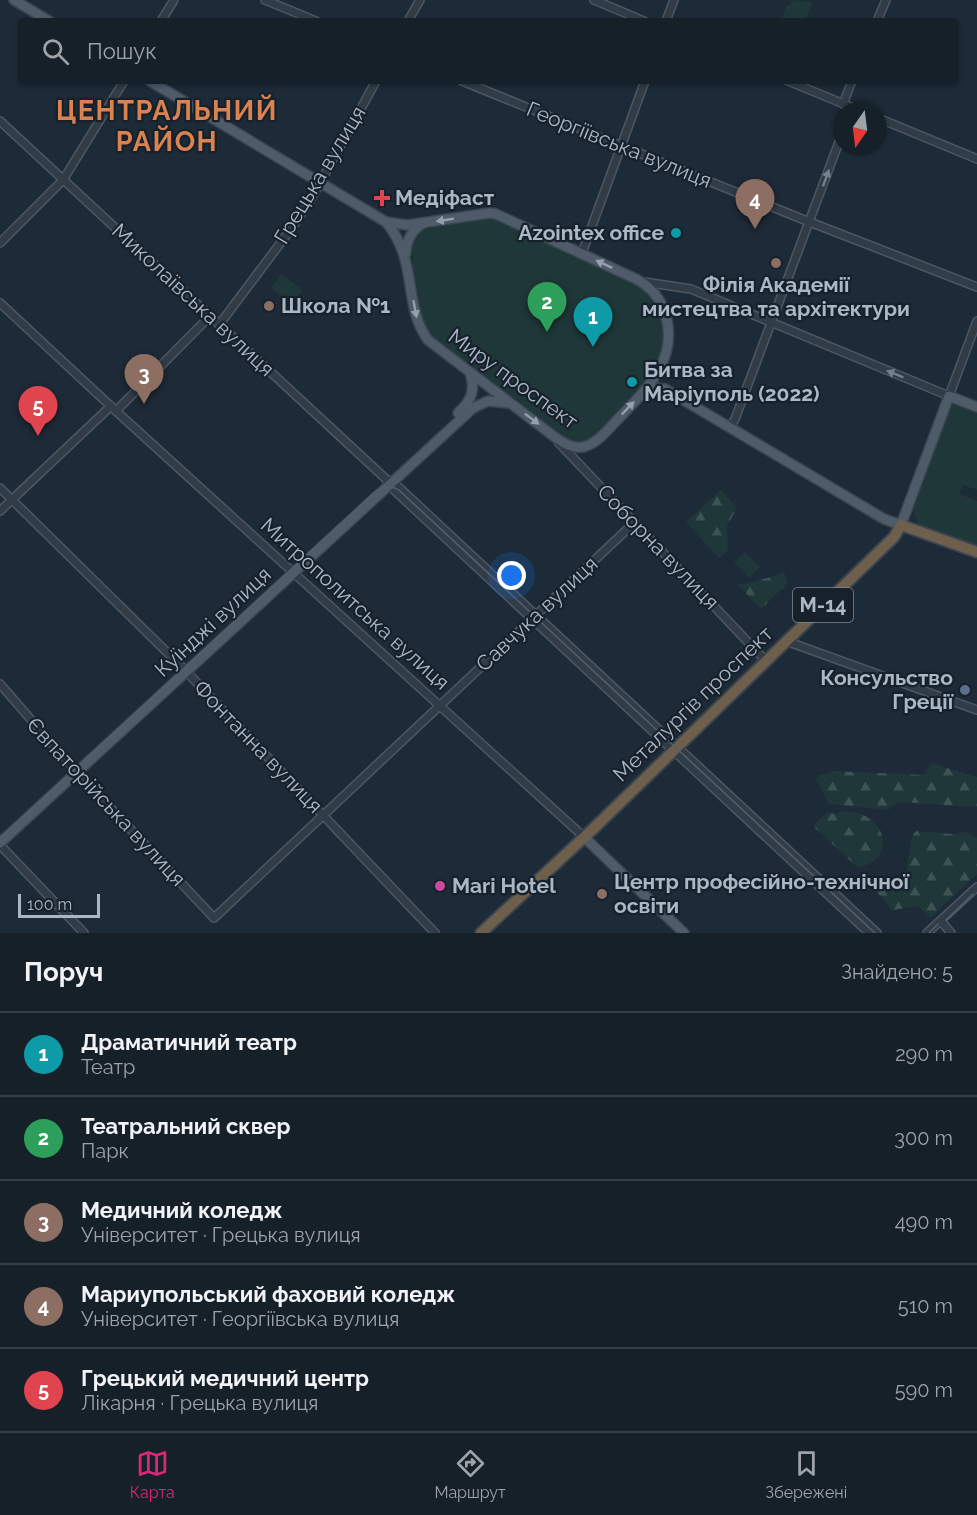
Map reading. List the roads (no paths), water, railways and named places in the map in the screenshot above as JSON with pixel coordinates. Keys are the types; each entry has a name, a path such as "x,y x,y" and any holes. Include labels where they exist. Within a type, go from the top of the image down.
{"highway":[{"path":"901,525 977,552"},
{"name":"Металургів проспект","path":"481,933 584,837 894,537 901,525"}],"main road":[{"path":"14,0 44,18"},
{"name":"Миру проспект","path":"155,84 386,222 401,225 496,214 636,279 655,293 663,305 667,318 670,343 660,366 642,393 605,432 588,446 569,446 434,346 419,326 406,256 398,238 386,222"},
{"path":"406,256 410,236 417,227 424,223"},
{"path":"660,366 660,376 665,389"},
{"name":"Куїнджі вулиця","path":"389,482 465,406 472,391 470,373"},
{"path":"642,393 652,389 665,389 885,519 901,525"},
{"path":"949,396 977,407"},
{"name":"Металургів проспект","path":"901,525 949,396"},
{"name":"Куїнджі вулиця","path":"0,835 75,770 476,405 493,401 513,406"},
{"name":"Куїнджі вулиця","path":"0,844 75,770"},
{"name":"Митрополитська вулиця","path":"584,837 684,933"}],"street":[{"path":"163,18 174,0"},
{"path":"265,0 309,18"},
{"path":"410,18 420,0"},
{"path":"594,0 637,18"},
{"path":"667,18 674,0"},
{"path":"878,18 886,0"},
{"path":"0,243 63,180 122,84"},
{"name":"Грецька вулиця","path":"219,325 294,225 321,183 374,84"},
{"name":"Георгіївська вулиця","path":"469,84 977,287"},
{"path":"582,254 644,84"},
{"path":"795,84 838,102"},
{"path":"844,102 851,84"},
{"name":"Миколаївська вулиця","path":"0,121 534,617 869,933"},
{"path":"887,122 977,159"},
{"path":"730,427 735,419 834,156"},
{"path":"636,279 659,285 692,289 949,396"},
{"name":"Митрополитська вулиця","path":"0,303 113,409 584,837"},
{"path":"0,511 113,409 210,316"},
{"name":"Металургів проспект","path":"949,396 977,321"},
{"name":"Соборна вулиця","path":"550,433 766,660"},
{"name":"Фонтанна вулиця","path":"0,488 184,670 435,933"},
{"name":"Савчука вулиця","path":"214,918 635,522"},
{"path":"786,641 977,710"},
{"name":"Євпаторійська вулиця","path":"0,684 75,770 214,918"},
{"name":"Миколаївська вулиця","path":"733,803 877,933"},
{"path":"0,844 84,933"},
{"path":"927,933 976,890"},
{"path":"941,921 951,933"}],"tram line":[{"path":"0,838 375,492 391,487 400,491 875,933"},
{"path":"946,920 973,894"},
{"path":"929,933 938,924"}],"place":[{"name":"Медіфаст","path":"382,198"},
{"name":"Мариупольський фаховий коледж","path":"755,229"},
{"name":"Azointex office","path":"676,233"},
{"name":"Філія Академії мистецтва та архітектури","path":"776,263"},
{"name":"Школа №1","path":"269,306"},
{"name":"Театральний сквер","path":"547,332"},
{"name":"Драматичний театр","path":"593,347"},
{"name":"Битва за Маріуполь (2022)","path":"632,382"},
{"name":"Медичний коледж","path":"144,404"},
{"name":"Грецький медичний центр","path":"38,436"},
{"name":"Консульство Греції","path":"965,690"},
{"name":"Mari Hotel","path":"440,886"},
{"name":"Центр професійно-технічної освіти","path":"602,894"}],"district":[{"name":"ЦЕНТРАЛЬНИЙ РАЙОН","path":"167,126"}]}
